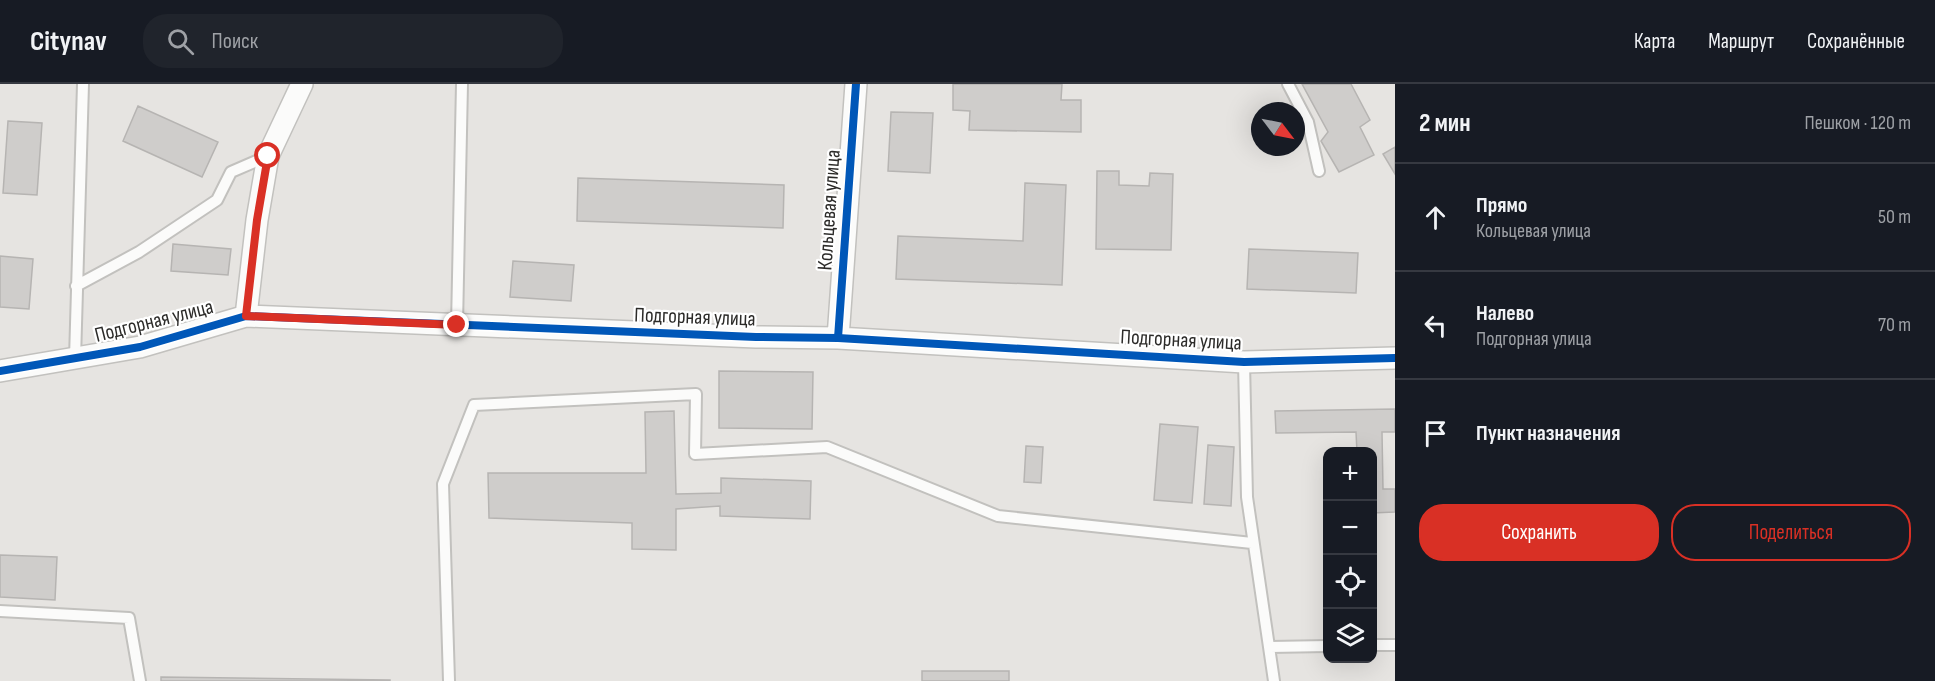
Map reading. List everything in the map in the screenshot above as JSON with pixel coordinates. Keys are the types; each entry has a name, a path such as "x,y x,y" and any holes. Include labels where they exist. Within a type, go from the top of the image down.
{"street":[{"path":"246,316 257,220 268,156 302,84"},
{"name":"Кольцевая улица","path":"838,338 856,84"},
{"name":"Подгорная улица","path":"0,371 140,347 246,316 756,337 838,338 1244,362 1395,358"}],"lane":[{"path":"75,359 83,84"},
{"path":"457,325 462,84"},
{"path":"1288,84 1308,122 1319,171"},
{"path":"76,286 139,252 217,200 231,172 268,156"},
{"path":"1244,362 1247,497 1274,681"},
{"path":"449,681 443,484 474,405 696,394 696,454 826,447 998,516 1252,543"},
{"path":"0,611 129,618 140,681"},
{"path":"1377,645 1395,645"},
{"path":"1270,647 1323,646"}],"building":[{"path":"953,84 1062,84 1061,100 1081,100 1081,132 969,130 970,111 953,110"},
{"path":"1302,84 1351,84 1370,120 1360,127 1374,155 1339,172 1321,141 1328,132"},
{"path":"138,106 218,142 202,177 123,141"},
{"path":"891,112 933,113 930,173 888,171"},
{"path":"8,121 42,123 37,195 3,193"},
{"path":"1395,147 1395,174 1383,154"},
{"path":"1097,171 1119,171 1119,185 1149,186 1150,173 1173,174 1171,250 1096,249"},
{"path":"578,178 784,185 783,228 577,221"},
{"path":"1025,183 1066,185 1062,285 896,279 898,236 1023,241"},
{"path":"173,244 231,249 228,275 171,271"},
{"path":"1249,249 1358,253 1356,293 1247,289"},
{"path":"0,256 33,259 29,309 0,307"},
{"path":"513,261 574,265 571,301 510,297"},
{"path":"719,371 813,372 812,429 719,428"},
{"path":"1395,409 1395,432 1382,432 1383,489 1395,489 1395,512 1377,513 1377,447 1357,447 1356,432 1276,433 1275,411"},
{"path":"674,411 676,494 721,493 721,478 811,481 810,519 720,516 720,506 676,509 676,550 632,549 632,523 489,518 488,473 646,473 645,412"},
{"path":"1160,424 1198,427 1192,503 1154,500"},
{"path":"1208,445 1234,447 1231,506 1204,504"},
{"path":"1026,446 1043,447 1041,483 1024,482"},
{"path":"0,555 57,557 55,600 0,597"},
{"path":"922,671 1009,671 1009,681 922,681"},
{"path":"161,677 390,680 390,681 161,681"}],"cycle path":[{"path":"838,338 856,84"},
{"path":"0,371 140,347 246,316 756,337 838,338 1244,362 1395,358"}],"route":[{"path":"268,156 257,220 246,316 457,325"}]}
